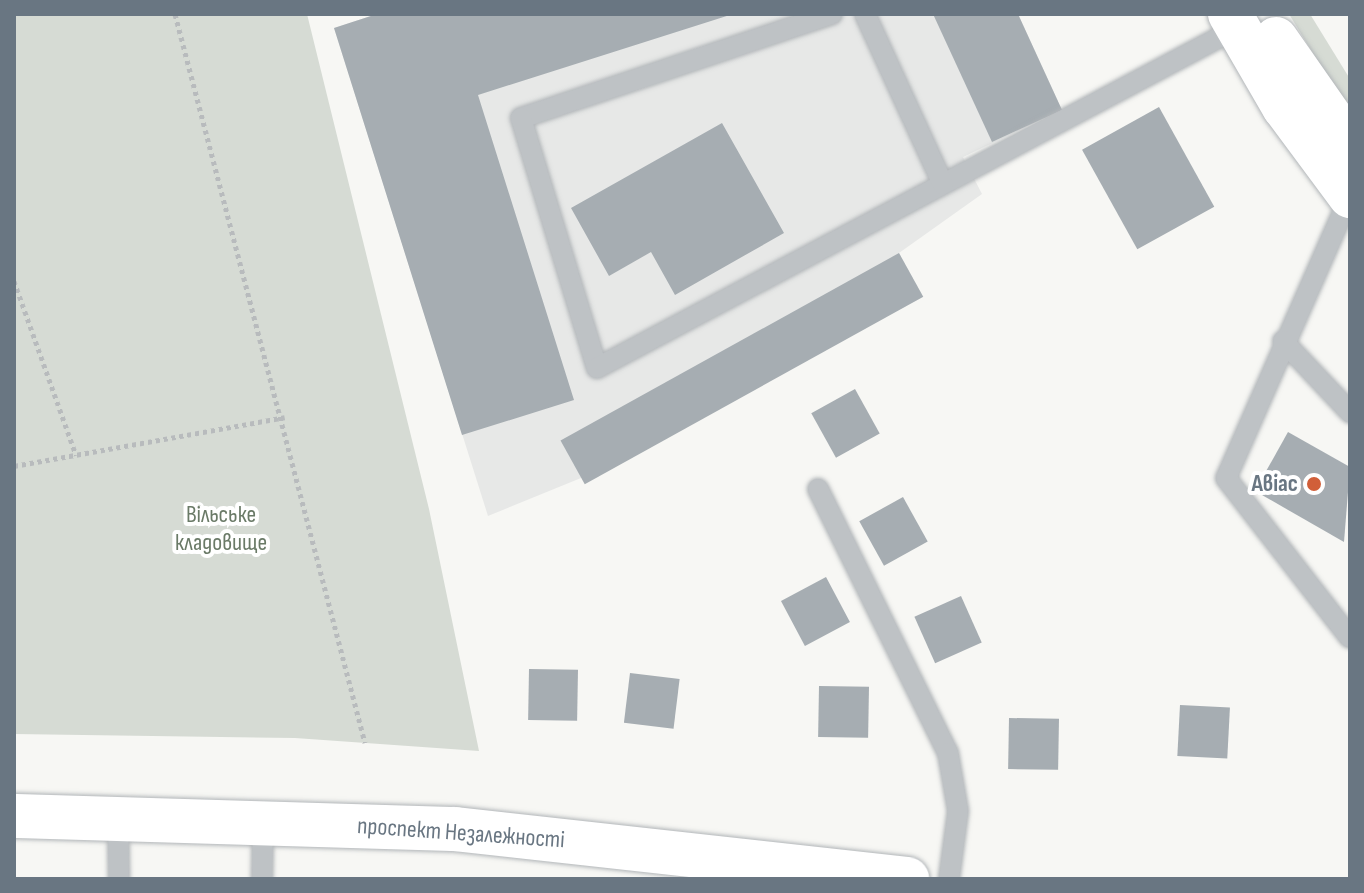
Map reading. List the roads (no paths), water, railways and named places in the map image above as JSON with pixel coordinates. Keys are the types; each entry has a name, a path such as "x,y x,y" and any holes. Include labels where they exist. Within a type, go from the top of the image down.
{"main road":[{"path":"1243,19 1350,145"},
{"path":"1243,19 1350,196"},
{"name":"проспект Незалежності","path":"14,816 455,829 907,879"}],"lane":[{"path":"832,14 521,118 597,368 943,184 1243,19"},
{"path":"865,14 943,184"},
{"path":"1344,630 1226,478 1283,341 1350,196"},
{"path":"1283,341 1350,412"},
{"path":"818,489 948,753 958,811 949,879"},
{"path":"1344,630 1350,604"},
{"path":"118,817 119,879"},
{"path":"262,879 263,821"}],"place":[{"name":"Авіас","path":"1314,484"}],"park label":[{"name":"Вільське кладовище","path":"221,529"}]}
